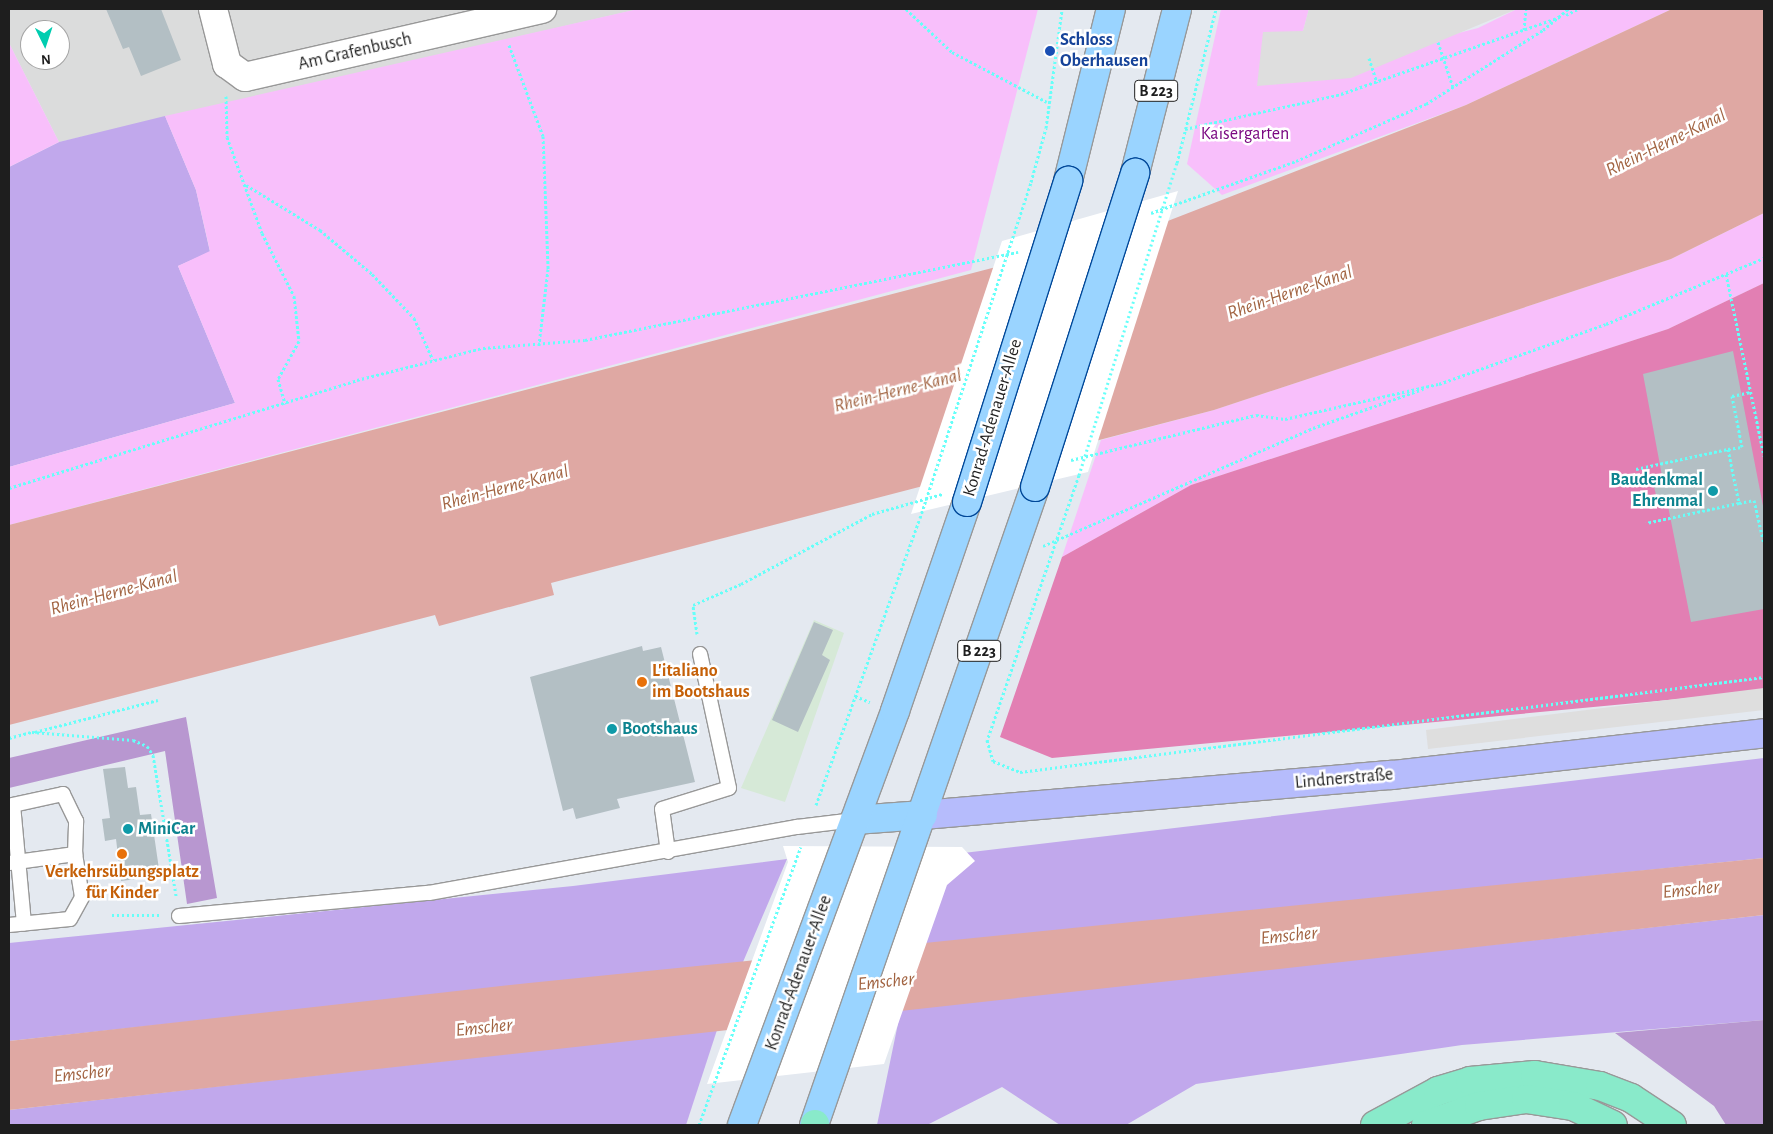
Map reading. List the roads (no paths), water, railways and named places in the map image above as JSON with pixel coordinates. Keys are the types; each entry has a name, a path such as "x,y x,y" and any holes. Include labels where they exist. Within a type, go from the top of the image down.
{"highway":[{"path":"1375,1125 1438,1091 1470,1081 1535,1075 1600,1086 1631,1098 1672,1125"},
{"path":"1426,1125 1479,1106 1526,1099 1573,1106 1613,1125"}],"main road":[{"name":"Konrad-Adenauer-Allee","path":"742,1125 841,862 967,502 1068,181 1111,9"},
{"name":"B 223","path":"815,1125 908,860 1035,487 1135,173 1177,9"},
{"path":"855,820 923,815"}],"street":[{"name":"Am Grafenbusch","path":"213,9 227,64 245,77 542,9"},
{"name":"Lindnerstraße","path":"923,815 1392,775 1764,733"}],"lane":[{"path":"668,852 662,809 729,788 700,654"},
{"path":"9,921 9,925 24,924 70,919 82,897 75,854 76,821 63,794 11,805 14,862 24,924"},
{"path":"179,916 429,893 668,852 809,825 855,820"},
{"path":"14,862 75,854"}],"water":[{"name":"Rhein-Herne-Kanal","path":"1672,9 1764,9 1764,213 1671,259 1214,410 551,583 554,595 439,626 435,615 9,725 9,525 1160,224 1466,105"},
{"name":"Emscher","path":"1764,858 1764,915 9,1110 9,1041 529,983"}],"place":[{"name":"Schloss Oberhausen","path":"1050,51"},
{"name":"Baudenkmal Ehrenmal","path":"1713,491"},
{"name":"L'italiano im Bootshaus","path":"642,682"},
{"name":"Bootshaus","path":"612,729"},
{"name":"MiniCar","path":"128,829"},
{"name":"Verkehrsübungsplatz für Kinder","path":"122,854"}],"park label":[{"name":"Kaisergarten","path":"1245,134"}]}
